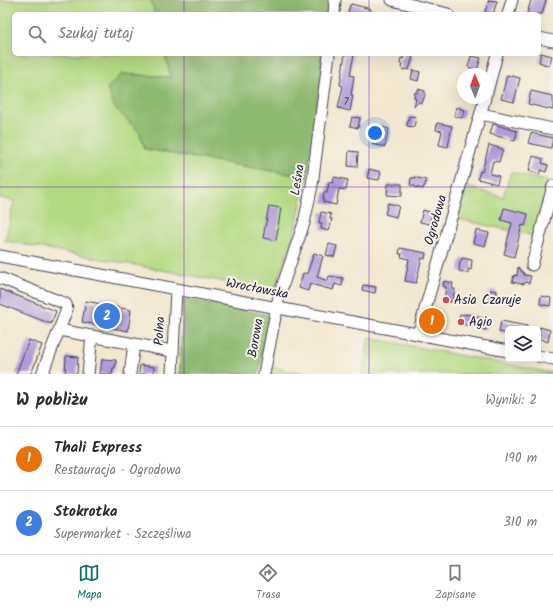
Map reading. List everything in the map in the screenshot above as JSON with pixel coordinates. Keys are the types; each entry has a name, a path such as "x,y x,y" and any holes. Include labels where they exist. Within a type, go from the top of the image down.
{"street":[{"path":"334,12 335,0"},
{"path":"392,0 440,12"},
{"path":"509,12 512,0"},
{"path":"541,38 553,41"},
{"name":"Leśna","path":"276,307 304,222 312,185 329,56"},
{"path":"493,69 496,56"},
{"name":"Ogrodowa","path":"418,334 484,104"},
{"path":"481,114 553,128"},
{"path":"532,265 553,186"},
{"name":"Wrocławska","path":"0,256 505,350"},
{"path":"0,278 66,304 67,309 42,374"},
{"name":"Polna","path":"172,374 176,289"},
{"name":"Borowa","path":"264,374 276,307"},
{"path":"59,330 172,351"},
{"path":"88,374 92,336"},
{"path":"130,374 134,344"},
{"path":"541,357 553,359"}],"green space":[{"path":"0,0 151,0 154,12 12,12 12,56 166,56 171,77 122,74 114,107 140,133 145,149 307,177 293,238 274,291 5,241 14,201 0,198"},
{"path":"151,0 329,0 327,12 154,12"},
{"path":"166,56 323,56 307,177 145,149 140,133 114,107 107,88 122,74 171,77"},
{"path":"511,172 550,182 535,236 458,219 467,187 503,197"},
{"path":"184,299 269,315 259,374 179,374"},
{"path":"369,338 553,373 553,374 362,374"},
{"path":"271,367 310,374 270,374"}],"building":[{"path":"489,0 497,1 494,12 485,12"},
{"path":"531,0 546,0 542,14 541,12 528,12"},
{"path":"351,5 371,9 370,12 348,12"},
{"path":"541,53 552,56 549,66 539,62"},
{"path":"345,56 354,56 350,75 354,76 350,111 338,108 343,86 340,85"},
{"path":"404,56 413,57 409,70 403,70 401,67 401,58 403,59"},
{"path":"471,56 481,58 478,68 468,67"},
{"path":"413,70 420,72 418,81 411,79"},
{"path":"507,75 520,78 514,102 501,99"},
{"path":"418,89 425,91 425,95 422,103 419,102 414,106 416,99 414,98 415,92 417,93"},
{"path":"531,91 553,96 553,110 528,104"},
{"path":"456,107 465,110 462,118 454,116"},
{"path":"409,116 416,117 414,127 407,126"},
{"path":"352,117 360,118 358,128 350,126"},
{"path":"437,123 452,126 448,147 439,145 442,131 436,130"},
{"path":"493,124 517,131 515,141 490,134"},
{"path":"377,125 389,129 385,147 372,144"},
{"path":"531,133 553,138 551,148 528,143"},
{"path":"489,145 503,149 499,162 493,161 490,174 499,176 497,184 478,179 480,171 482,172"},
{"path":"349,151 358,152 357,167 348,166"},
{"path":"533,156 543,159 542,163 548,165 546,172 541,170 539,174 529,171"},
{"path":"369,169 381,172 379,180 367,178"},
{"path":"334,177 348,180 346,190 339,189 336,205 323,202 324,192 327,193 329,182 333,183"},
{"path":"414,177 426,180 423,189 410,185 411,178"},
{"path":"388,184 402,184 402,196 387,195"},
{"path":"388,203 399,206 396,217 385,214"},
{"path":"269,206 281,208 276,240 263,238"},
{"path":"504,208 528,214 525,226 522,225 514,257 504,254 512,223 501,220"},
{"path":"423,210 432,213 429,224 420,222"},
{"path":"321,212 331,214 330,219 332,219 329,231 321,229 322,223 319,223"},
{"path":"476,230 489,233 485,246 473,243"},
{"path":"329,244 337,246 334,257 326,255"},
{"path":"400,248 426,253 425,259 422,258 421,261 416,283 405,281 409,259 401,257 402,254 399,254"},
{"path":"314,253 323,256 317,277 328,281 329,276 343,278 342,286 335,284 333,290 310,284 308,291 299,288 303,273 307,274"},
{"path":"462,258 472,260 471,270 468,269 468,273 459,271 460,261"},
{"path":"518,267 524,275 531,276 529,283 525,282 524,284 512,282 514,275 517,276"},
{"path":"444,281 453,283 452,289 455,289 452,302 444,301 446,287 443,287"},
{"path":"363,285 376,287 375,293 362,290"},
{"path":"0,289 56,311 51,324 0,304"},
{"path":"490,290 497,291 496,300 489,299"},
{"path":"541,296 551,298 550,306 540,304"},
{"path":"86,301 131,310 128,331 82,322"},
{"path":"460,314 488,319 486,330 458,323"},
{"path":"501,321 527,326 505,326 505,333 499,332"},
{"path":"541,327 550,330 548,342 541,339"},
{"path":"29,340 42,345 31,374 16,374"},
{"path":"66,356 78,357 77,374 65,374"},
{"path":"102,359 116,360 115,368 113,368 112,374 100,374"},
{"path":"140,365 154,367 154,374 139,374"}],"place":[{"name":"Asia Czaruje","path":"446,300"},
{"name":"Stokrotka","path":"107,316"},
{"name":"Thali Express","path":"432,321"},
{"name":"Agio","path":"461,322"}]}
